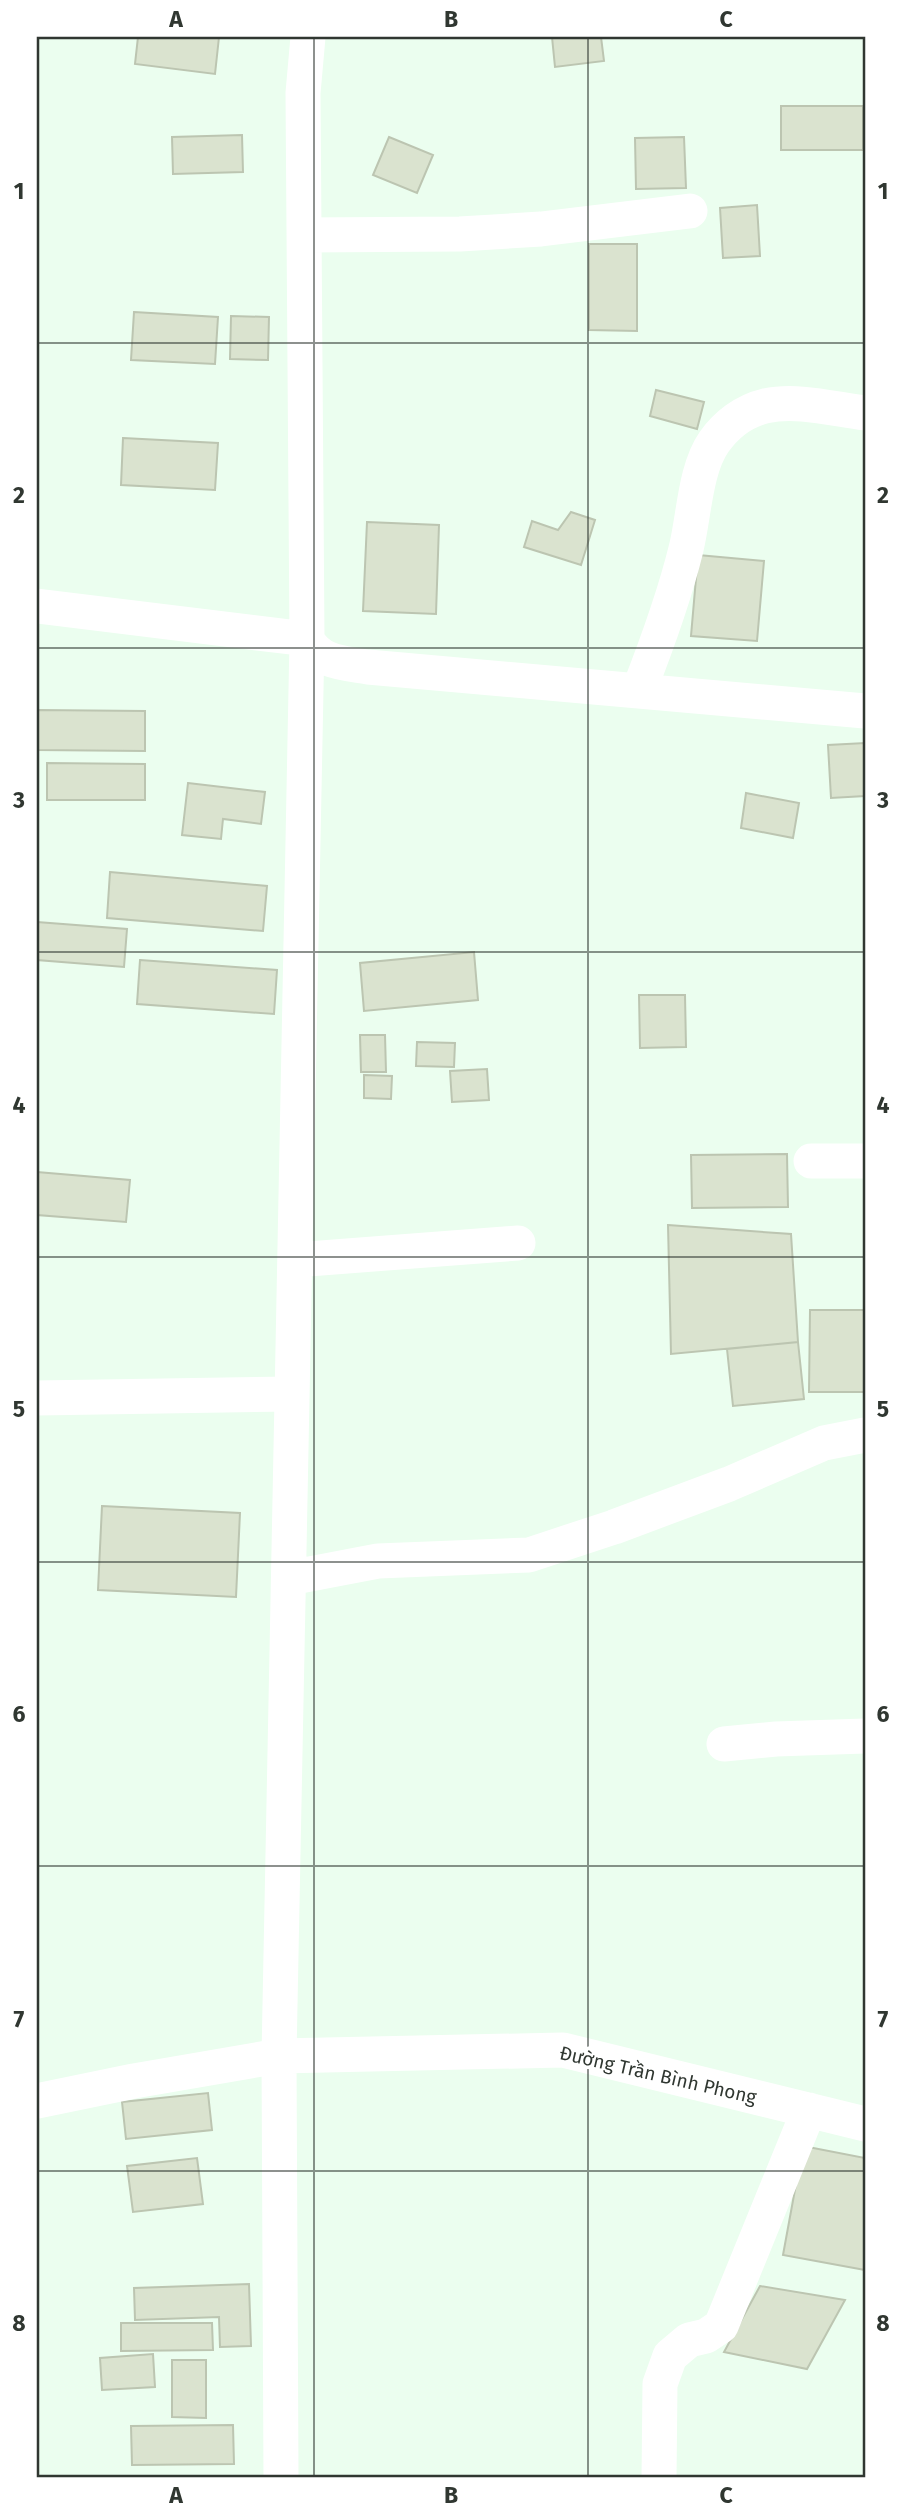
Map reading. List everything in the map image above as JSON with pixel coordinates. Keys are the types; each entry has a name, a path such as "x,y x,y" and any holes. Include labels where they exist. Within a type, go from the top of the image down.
{"street":[{"path":"281,2477 279,2056 307,639 303,93 308,37"},
{"path":"304,234 460,234 541,229 690,211"},
{"path":"639,690 667,618 687,545 703,464 713,443 730,424 763,407 786,403 865,413"},
{"path":"37,606 307,639"},
{"path":"307,639 313,650 323,657 368,667 865,711"},
{"path":"811,1161 865,1161"},
{"path":"295,1260 518,1243"},
{"path":"37,1398 292,1394"},
{"path":"289,1578 378,1561 529,1555 729,1484 824,1443 865,1435"},
{"path":"724,1744 865,1736"},
{"name":"Đường Trần Bình Phong","path":"37,2101 279,2056 563,2050 865,2124"},
{"path":"659,2477 660,2384 670,2356 689,2340 705,2336 721,2326 809,2110"}],"building":[{"path":"138,37 219,37 215,74 135,64"},
{"path":"552,37 601,37 604,61 555,67"},
{"path":"781,106 863,106 863,150 781,150"},
{"path":"242,135 243,172 173,174 172,137"},
{"path":"389,137 433,155 417,193 373,175"},
{"path":"684,137 686,188 636,189 635,138"},
{"path":"757,205 760,256 723,258 720,208"},
{"path":"589,244 637,244 637,331 589,330"},
{"path":"134,312 218,317 215,364 131,360"},
{"path":"231,316 269,317 268,360 230,359"},
{"path":"656,390 704,402 697,429 650,416"},
{"path":"123,438 218,443 215,490 121,485"},
{"path":"571,512 595,520 581,565 524,547 532,521 558,530"},
{"path":"367,522 439,525 436,614 363,611"},
{"path":"698,555 764,561 757,641 691,636"},
{"path":"37,710 145,711 145,751 37,750"},
{"path":"865,743 865,796 831,798 828,745"},
{"path":"47,763 145,764 145,800 47,800"},
{"path":"188,783 265,792 261,824 223,819 221,839 182,835"},
{"path":"746,793 799,803 793,838 741,828"},
{"path":"110,872 267,886 263,931 107,918"},
{"path":"37,922 127,929 124,967 37,960"},
{"path":"474,952 478,1000 364,1011 360,963"},
{"path":"140,960 277,970 274,1014 137,1004"},
{"path":"639,995 685,995 686,1047 640,1048"},
{"path":"360,1035 385,1035 386,1072 361,1072"},
{"path":"417,1042 455,1043 454,1067 416,1066"},
{"path":"487,1069 489,1100 452,1102 450,1071"},
{"path":"364,1075 392,1076 391,1099 364,1098"},
{"path":"787,1154 788,1207 692,1208 691,1155"},
{"path":"37,1172 130,1180 126,1222 37,1215"},
{"path":"668,1225 791,1234 798,1342 671,1354"},
{"path":"810,1310 865,1310 865,1392 809,1392"},
{"path":"798,1342 804,1399 733,1406 727,1349"},
{"path":"102,1506 240,1513 236,1597 98,1590"},
{"path":"208,2093 212,2130 126,2139 122,2102"},
{"path":"803,2146 865,2158 865,2270 783,2255"},
{"path":"197,2158 203,2204 133,2212 127,2166"},
{"path":"249,2284 251,2346 220,2347 219,2317 135,2320 134,2288"},
{"path":"760,2286 845,2300 807,2369 724,2352"},
{"path":"121,2323 212,2323 213,2350 121,2351"},
{"path":"153,2354 155,2387 102,2390 100,2358"},
{"path":"172,2360 206,2360 206,2418 172,2417"},
{"path":"233,2425 234,2464 132,2465 131,2426"}]}
